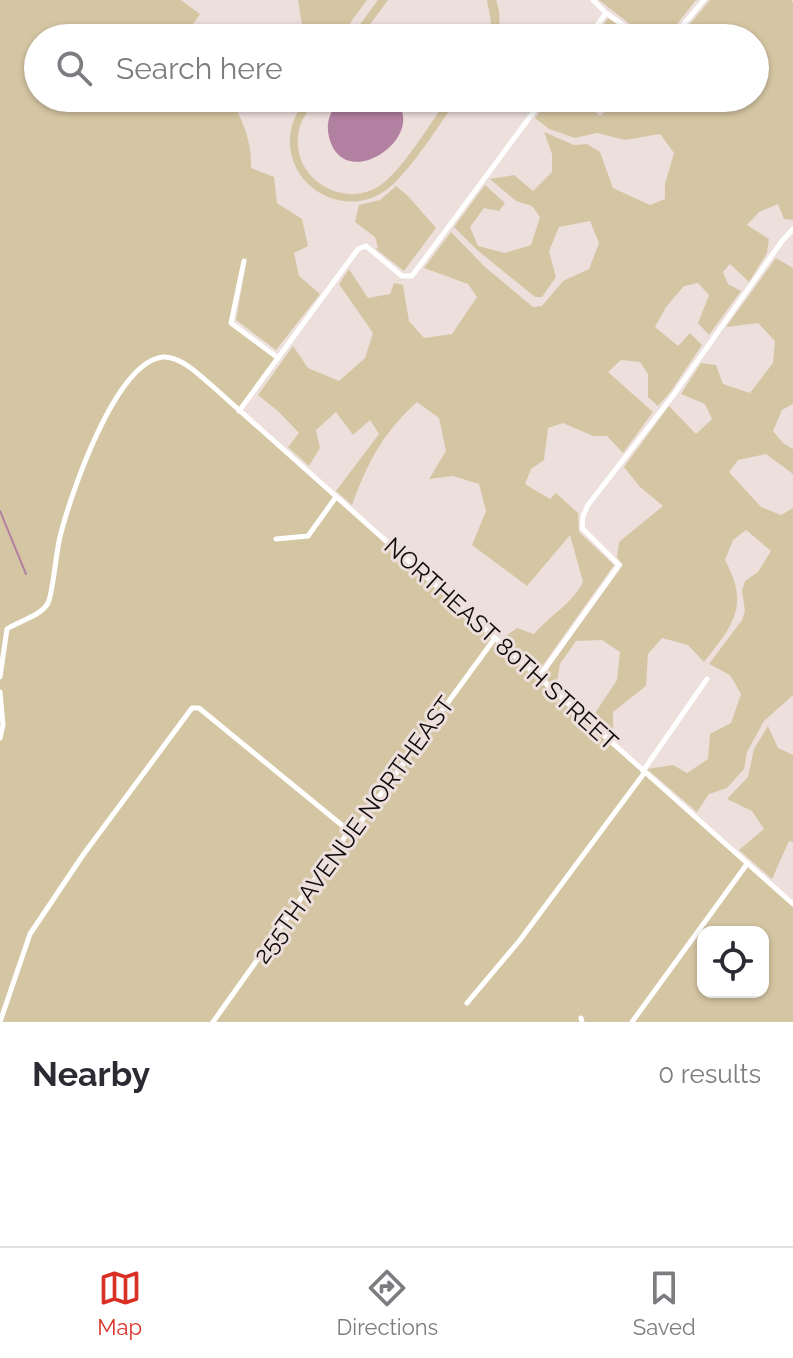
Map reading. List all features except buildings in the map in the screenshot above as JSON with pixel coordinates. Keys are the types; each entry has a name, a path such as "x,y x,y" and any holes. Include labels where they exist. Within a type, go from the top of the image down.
{"street":[{"path":"593,0 622,24"},
{"path":"684,24 704,0"},
{"path":"598,24 606,13"},
{"path":"239,411 358,249 366,246 407,278 412,276 534,112"},
{"path":"539,677 619,565 582,528 588,505 672,397 793,229"},
{"path":"244,261 231,323 278,358"},
{"name":"NORTHEAST 80TH STREET","path":"0,677 7,629 39,613 49,602 59,540 73,489 88,451 124,387 153,360 167,357 182,363 210,384 793,904"},
{"path":"276,539 308,536 336,497"},
{"name":"255TH AVENUE NORTHEAST","path":"213,1022 349,831 354,831 495,638"},
{"path":"467,1003 520,940 644,772 707,679"},
{"path":"0,692 3,725 0,738"},
{"path":"0,1022 30,934 83,855 192,708 199,708 349,831"},
{"path":"632,1022 747,864"}],"shaded area":[{"path":"0,0 181,0 200,14 193,24 24,24 24,112 237,112 246,132 251,168 274,177 277,203 302,219 308,246 294,253 299,276 320,294 276,350 236,320 248,252 231,323 278,358 240,411 793,904 793,1022 0,1022"},
{"path":"298,0 367,0 349,24 302,24"},
{"path":"378,0 388,0 370,24 360,24"},
{"path":"487,0 496,0 499,24 491,22"},
{"path":"599,0 696,0 677,24 630,24"},
{"path":"710,0 793,2 793,220 784,219 778,204 759,212 747,225 769,239 767,253 749,282 730,264 723,272 728,284 741,291 709,335 698,323 709,295 698,283 684,286 666,307 655,327 678,346 690,333 702,345 658,406 648,397 648,374 640,362 621,360 608,372 653,412 623,453 607,436 593,436 563,423 548,428 544,460 531,469 525,484 550,499 556,493 578,513 579,532 614,565 538,672 502,639 517,628 534,634 578,590 583,582 570,535 527,586 472,545 486,511 479,484 453,476 429,479 446,451 439,418 417,402 377,449 352,505 336,491 379,434 370,420 353,435 336,412 316,430 320,448 309,466 288,447 299,433 258,395 293,346 308,368 339,381 365,358 373,333 339,284 349,269 368,298 390,294 394,283 403,285 409,321 424,338 452,334 477,297 468,284 424,268 451,232 485,267 533,307 542,306 563,281 589,269 599,243 590,221 559,227 549,251 556,277 542,297 535,297 454,227 485,185 505,203 499,211 484,208 470,227 478,246 505,253 531,245 540,217 532,206 516,201 490,179 514,175 533,191 552,172 552,154 544,132 574,145 587,144 600,152 613,188 650,205 665,199 665,184 674,153 660,134 625,140 597,133 575,138 549,129 535,118 540,112 596,112 600,116 605,112 769,112 769,24 690,24"},
{"path":"298,112 307,112 298,137 303,164 321,184 346,194 374,189 383,183 414,148 438,112 448,112 411,165 390,187 364,200 348,202 318,192 297,169 291,154 290,137"},
{"path":"332,112 402,112 402,128 394,142 382,154 366,161 351,161 338,154 329,137 328,121"},
{"path":"396,186 436,228 404,271 376,249 375,237 355,222 359,205 380,200"},
{"path":"776,258 793,268 793,404 782,410 773,431 793,449 793,474 766,454 738,460 729,472 761,507 781,515 793,508 793,695 764,721 747,752 744,769 727,788 709,794 697,812 647,769 673,765 687,773 708,759 710,734 731,723 741,694 730,675 709,664 742,620 745,581 758,572 771,551 746,530 733,540 725,560 736,590 737,603 730,626 704,662 688,645 662,638 648,654 646,686 613,712 613,738 591,719 617,680 620,652 602,640 576,641 560,664 556,688 543,676 623,565 617,557 619,542 663,506 640,487 624,467 669,406 696,434 712,419 705,404 681,394 701,363 716,365 723,384 750,393 773,363 775,341 758,323 726,327"},
{"path":"768,726 778,748 793,755 793,842 789,841 772,879 739,850 764,829 752,811 727,799 748,777 754,749"}],"waterway":[{"path":"0,511 26,574"}]}
